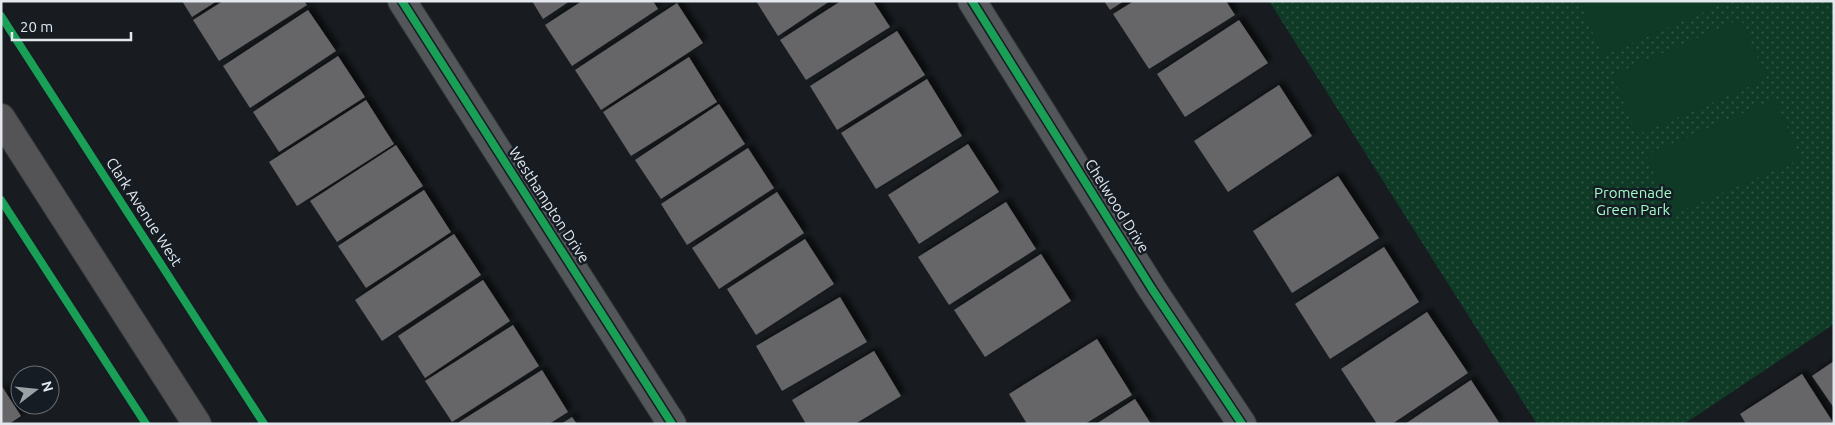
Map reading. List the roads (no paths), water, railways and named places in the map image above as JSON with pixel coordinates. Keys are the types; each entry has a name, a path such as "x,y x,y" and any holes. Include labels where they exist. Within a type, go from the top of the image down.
{"street":[{"name":"Westhampton Drive","path":"402,1 672,424"},
{"name":"Chelwood Drive","path":"972,1 1152,289 1242,424"},
{"path":"1,118 198,424"}],"park label":[{"name":"Promenade Green Park","path":"1633,202"}]}
